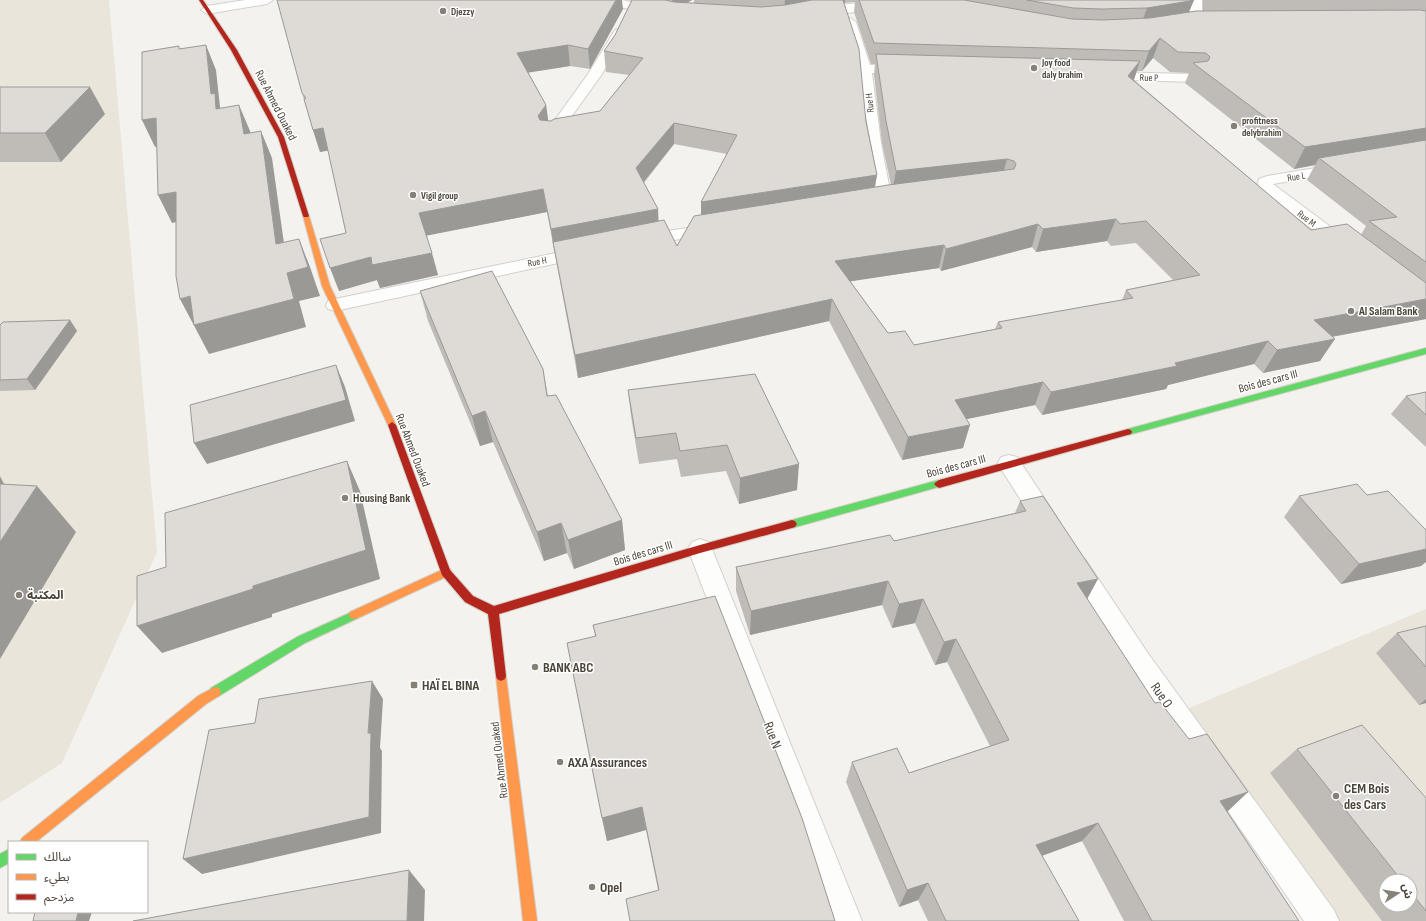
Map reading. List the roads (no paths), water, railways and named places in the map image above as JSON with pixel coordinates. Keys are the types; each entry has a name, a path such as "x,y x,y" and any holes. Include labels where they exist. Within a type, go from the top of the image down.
{"main road":[{"name":"Rue Ahmed Ouaked","path":"204,5 234,50 281,138 298,189 326,286 395,432 446,572 469,599 493,611 530,921"},
{"name":"Bois des cars III","path":"493,611 700,548 1009,463 1423,355"},
{"path":"27,841 202,700 301,640 446,572"},
{"path":"0,862 8,856"}],"street":[{"path":"204,5 267,0"},
{"path":"607,0 632,7 668,14"},
{"path":"1188,25 1196,14 1196,0"},
{"path":"807,15 845,8 894,4"},
{"path":"549,138 589,84 608,54 632,7"},
{"name":"Rue H","path":"845,8 865,70 873,143 884,201"},
{"path":"1167,30 1188,25 1204,25"},
{"path":"865,70 913,71"},
{"name":"Rue P","path":"1097,76 1192,78"},
{"name":"Rue L","path":"1265,186 1266,182 1273,179 1354,166"},
{"name":"Rue M","path":"1265,186 1358,256"},
{"path":"624,244 732,226"},
{"name":"Rue H","path":"334,305 601,248"},
{"name":"Rue O","path":"1009,463 1138,660 1323,921"},
{"name":"Rue N","path":"700,548 846,921"}],"place":[{"name":"Djezzy","path":"443,11"},
{"name":"Joy food daly brahim","path":"1034,68"},
{"name":"profitness delybrahim","path":"1234,126"},
{"name":"Vigil group","path":"413,195"},
{"name":"Al Salam Bank","path":"1351,311"},
{"name":"Housing Bank","path":"345,498"},
{"name":"المكتبة","path":"19,595"},
{"name":"BANK ABC","path":"535,667"},
{"name":"HAÏ EL BINA","path":"414,685"},
{"name":"AXA Assurances","path":"560,762"},
{"name":"CEM Bois des Cars","path":"1336,796"},
{"name":"Opel","path":"592,887"}]}
